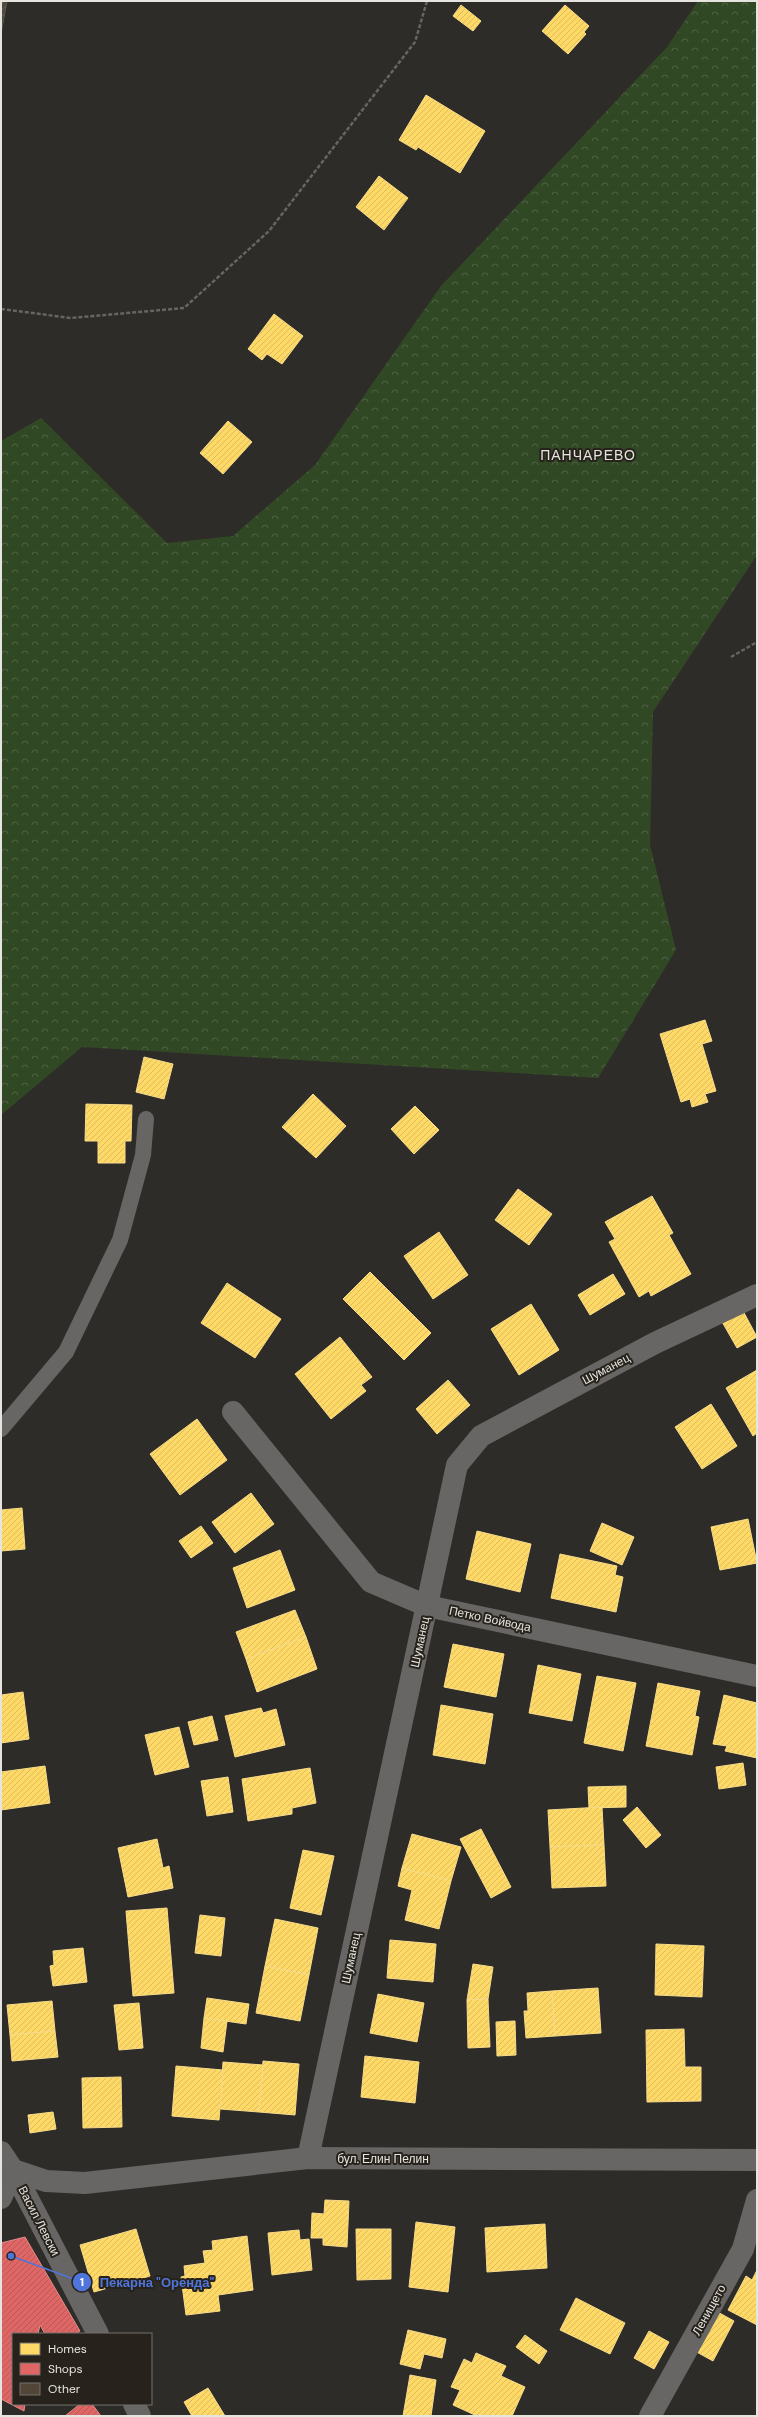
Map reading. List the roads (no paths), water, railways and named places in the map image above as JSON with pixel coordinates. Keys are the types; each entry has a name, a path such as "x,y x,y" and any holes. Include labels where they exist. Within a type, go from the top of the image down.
{"street":[{"name":"Шуманец","path":"308,2158 457,1465 481,1436 655,1343 757,1295"},
{"name":"Петко Войвода","path":"233,1412 371,1582 427,1606 757,1676"},
{"name":"Васил Левски","path":"1,2152 13,2170 97,2333"},
{"name":"бул. Елин Пелин","path":"13,2170 46,2180 84,2183 308,2158 757,2160"},
{"path":"1,2198 13,2170"},
{"name":"Ленището","path":"650,2416 743,2249 757,2200"},
{"path":"134,2405 140,2416"}],"lane":[{"path":"1,1429 66,1352 120,1240 143,1155 146,1119"}],"place":[{"name":"Пекарна \"Оренда\"","path":"11,2256"}],"district":[{"name":"ПАНЧАРЕВО","path":"588,455"}]}
